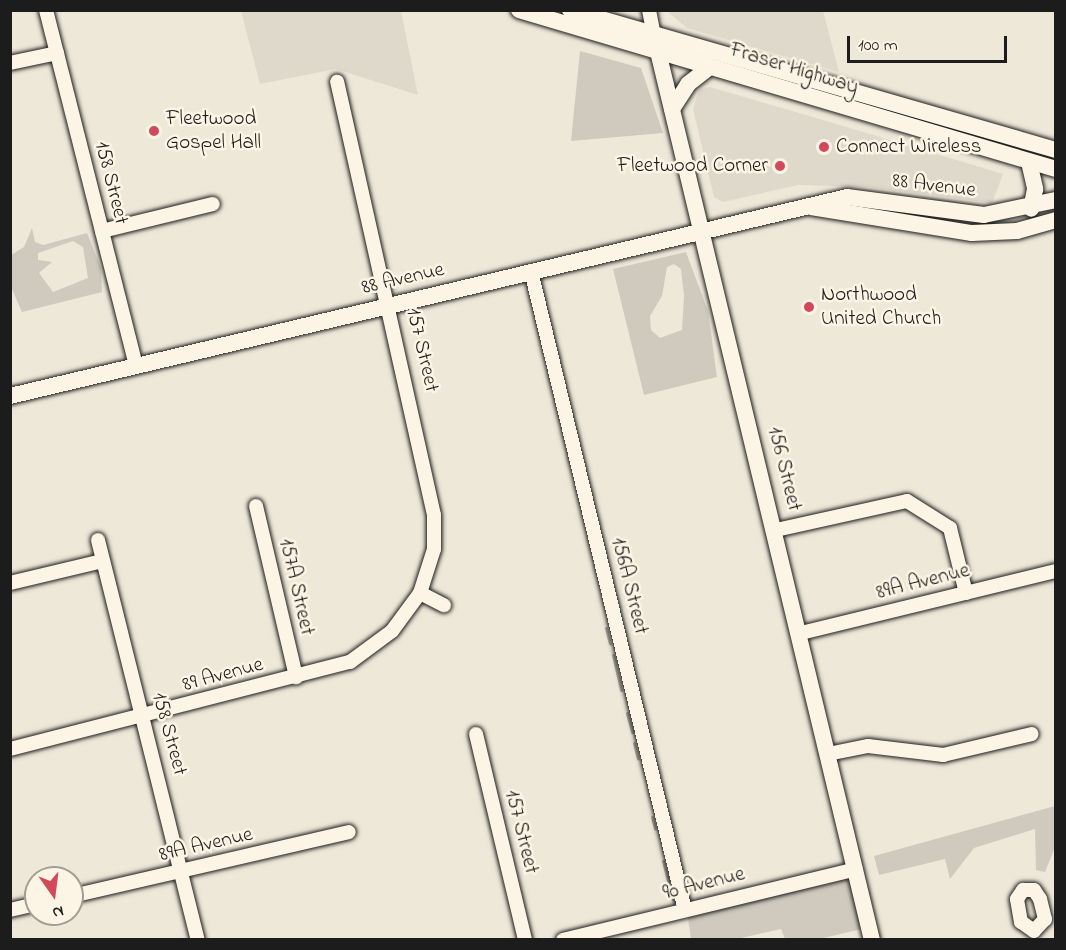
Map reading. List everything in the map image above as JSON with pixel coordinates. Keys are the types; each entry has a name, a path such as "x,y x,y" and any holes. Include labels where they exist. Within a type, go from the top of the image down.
{"main road":[{"name":"Fraser Highway","path":"519,10 1056,169"},
{"name":"Fraser Highway","path":"570,10 1055,150"},
{"path":"594,18 623,10"},
{"name":"156 Street","path":"654,35 801,633 872,939"},
{"path":"672,109 688,84 710,67"},
{"path":"1029,162 1035,189 1031,209"},
{"name":"88 Avenue","path":"10,396 703,229 847,197 975,214 1031,209 1056,200"},
{"name":"88 Avenue","path":"807,206 972,233 1017,231 1056,220"}],"street":[{"name":"158 Street","path":"46,10 136,366"},
{"name":"156 Street","path":"649,10 654,35"},
{"path":"10,63 57,53"},
{"name":"157 Street","path":"337,82 390,305 434,515 434,549 420,593 399,625 372,649"},
{"path":"102,231 213,204"},
{"name":"156A Street","path":"531,271 685,910"},
{"path":"776,530 894,501 924,509 950,528 966,593"},
{"name":"157A Street","path":"256,506 296,677"},
{"name":"158 Street","path":"98,540 198,939"},
{"path":"10,583 102,561"},
{"name":"89A Avenue","path":"801,633 1056,571"},
{"path":"420,593 444,605"},
{"name":"89 Avenue","path":"10,749 142,718 296,677 350,662 372,649"},
{"name":"157 Street","path":"476,734 525,939"},
{"path":"828,754 868,746 943,755 1032,734"},
{"name":"89A Avenue","path":"84,893 349,832"},
{"name":"90 Avenue","path":"563,939 856,869"}],"shaded area":[{"path":"241,11 401,11 418,95 336,69 260,84"},
{"path":"667,11 823,11 839,72 687,28"},
{"path":"580,51 641,68 663,133 571,141"},
{"path":"710,87 1003,174 992,203 868,187 798,185 723,202 714,197 693,109 699,90"},
{"path":"32,228 35,242 43,245 87,233 101,268 102,292 22,312 11,287 11,255 24,247","holes":["73,241 83,247 88,278 53,292 39,273 52,262 38,260 38,253"]},
{"path":"686,252 708,311 717,377 644,395 613,269","holes":["674,264 681,269 684,296 682,330 660,338 651,330 650,316 662,296 667,267"]},
{"path":"1055,806 1055,847 1045,872 1036,870 1035,829 974,848 950,879 945,859 879,875 874,856"},
{"path":"842,877 852,883 862,929 819,939 785,939 781,929 737,939 691,939 688,918 693,913"}],"waterway":[{"path":"606,628 610,644"},
{"path":"613,655 621,690"},
{"path":"627,713 632,732"},
{"path":"634,743 638,759"},
{"path":"652,817 655,829"},
{"path":"663,861 673,900"}],"place":[{"name":"Fleetwood Gospel Hall","path":"154,131"},
{"name":"Connect Wireless","path":"824,147"},
{"name":"Fleetwood Corner","path":"780,166"},
{"name":"Northwood United Church","path":"809,307"}]}
